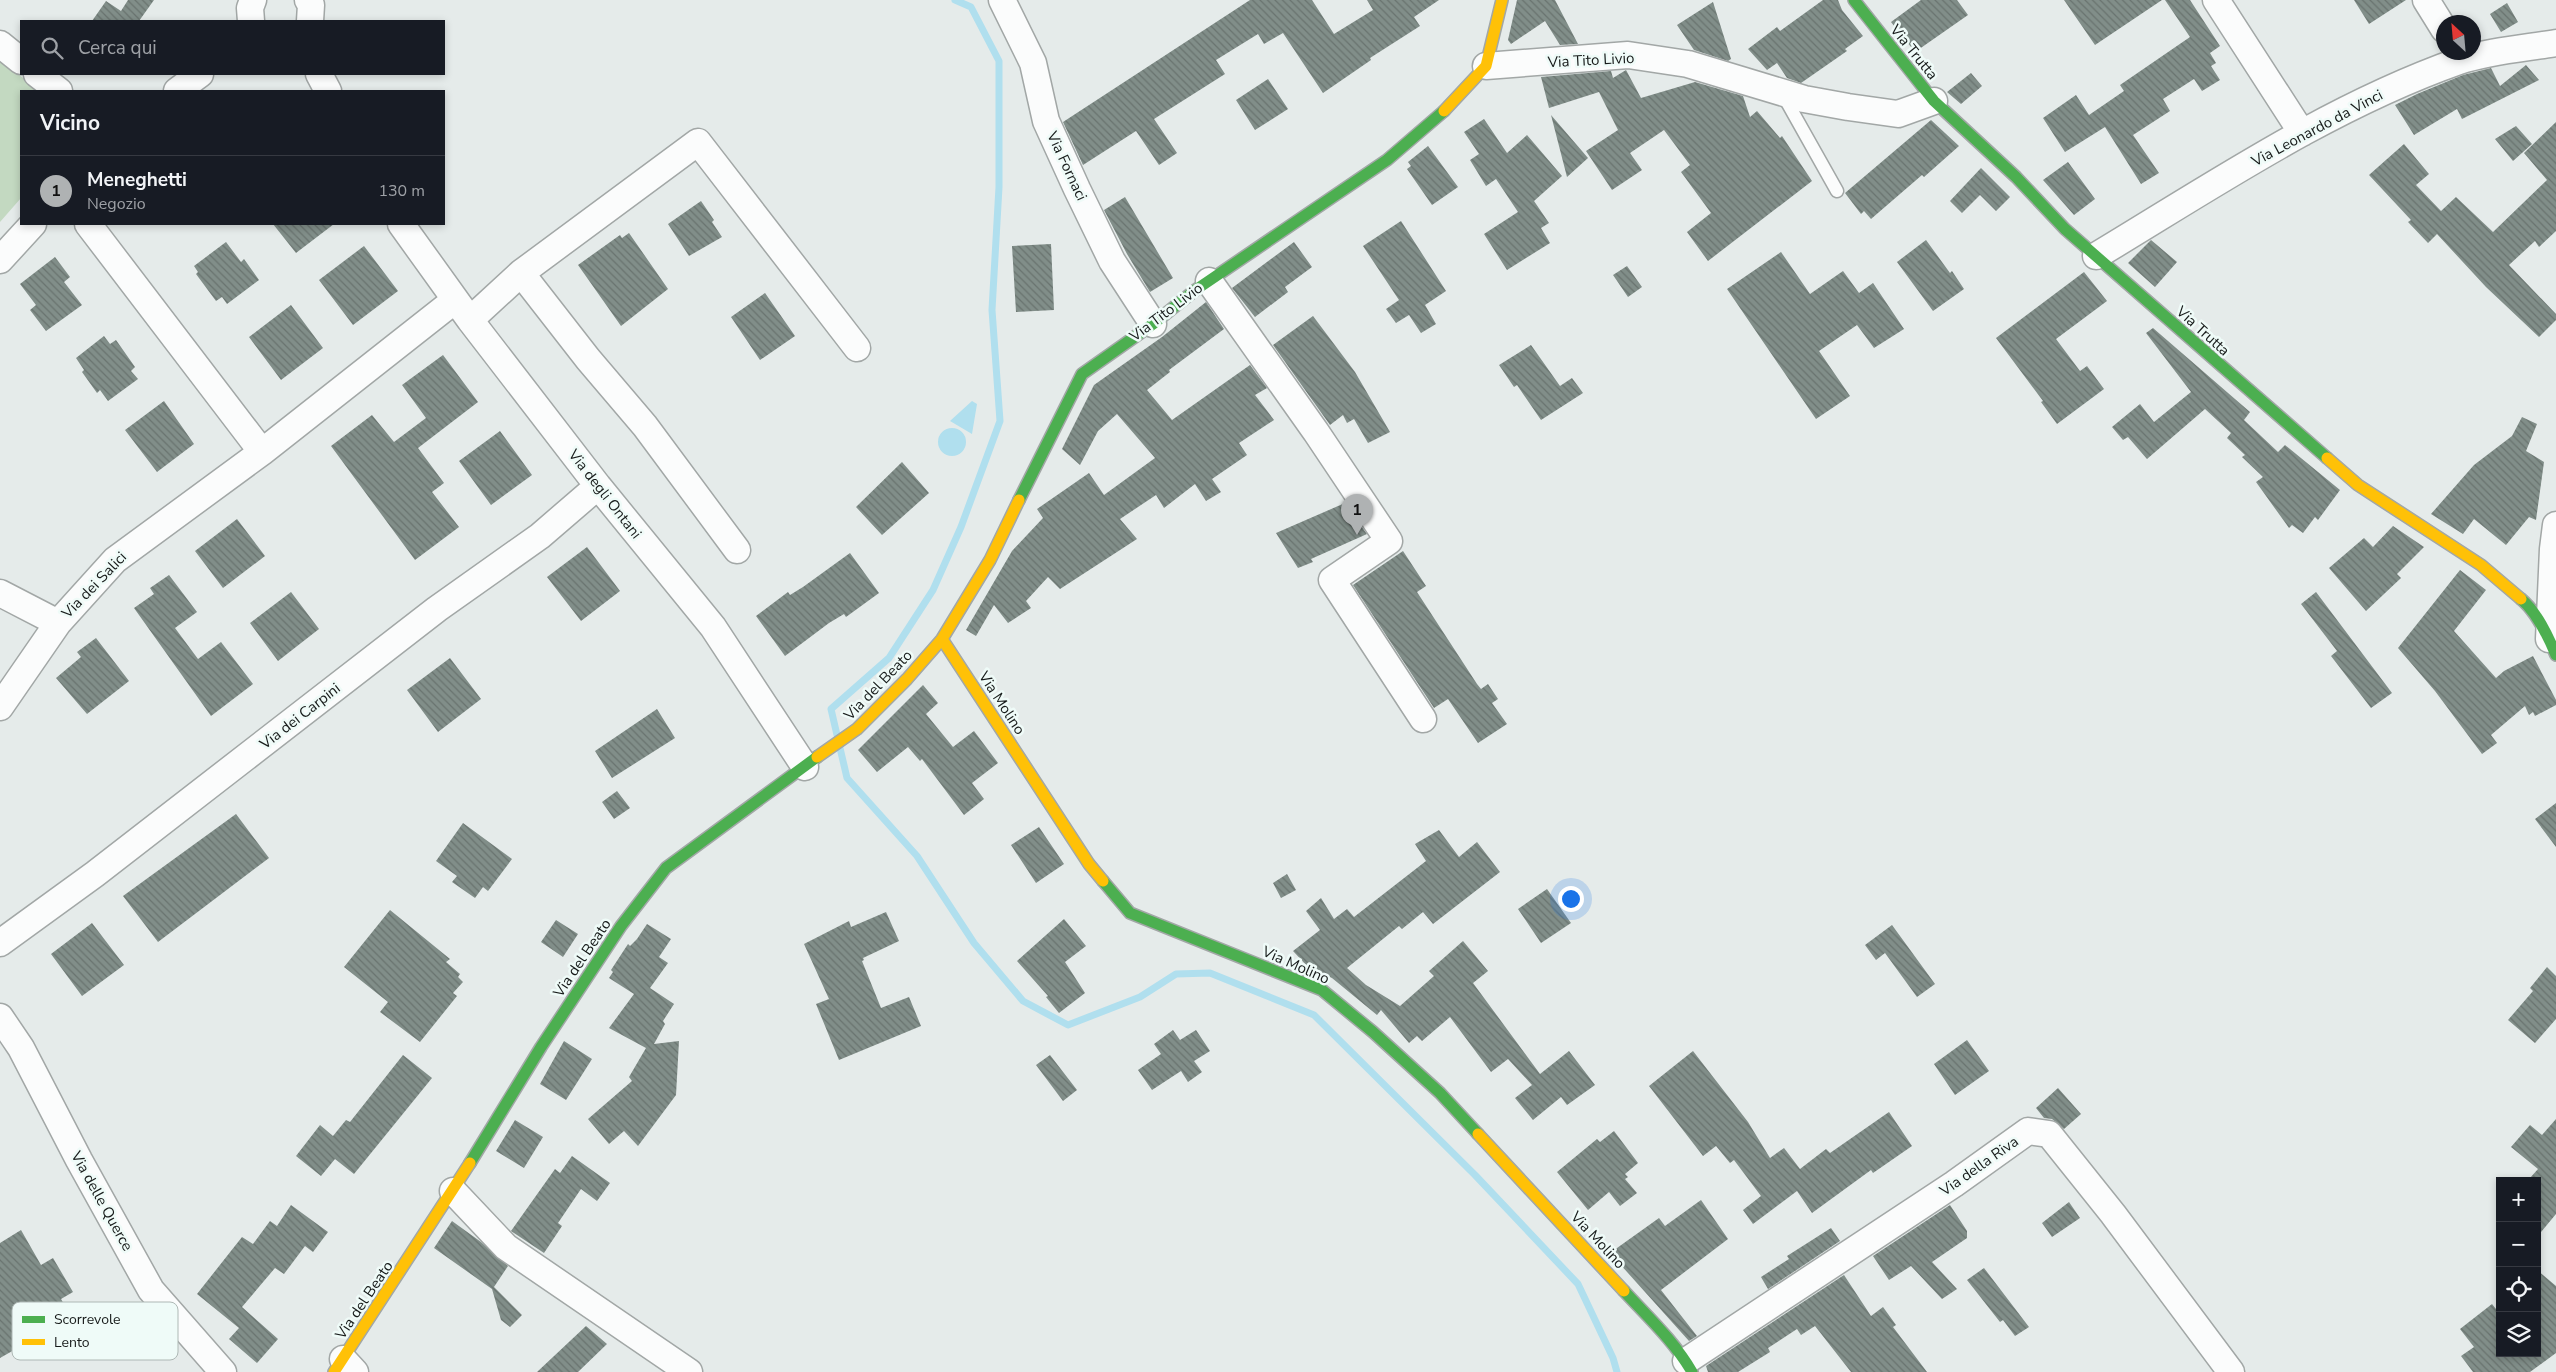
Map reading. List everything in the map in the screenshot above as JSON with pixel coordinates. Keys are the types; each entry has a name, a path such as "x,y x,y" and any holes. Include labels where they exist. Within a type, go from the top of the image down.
{"street":[{"path":"252,20 250,8 253,0"},
{"path":"308,0 311,5 310,20"},
{"name":"Via Fornaci","path":"1002,0 1033,63 1046,121 1073,181 1112,261 1153,324"},
{"name":"Via Tito Livio","path":"942,639 990,560 1082,374 1153,324 1209,281 1387,160 1455,101 1486,66 1502,0"},
{"name":"Via Trutta","path":"1854,0 1934,101 2016,177 2065,229 2358,485 2481,565 2527,604 2553,647"},
{"path":"2216,0 2302,133"},
{"path":"2426,0 2436,16"},
{"name":"Via Leonardo da Vinci","path":"2481,54 2556,43"},
{"path":"0,44 20,60"},
{"name":"Via Tito Livio","path":"1486,66 1628,55 1688,64 1804,99 1898,114 1934,101"},
{"name":"Via Leonardo da Vinci","path":"2096,256 2302,133 2380,93 2452,60"},
{"path":"38,75 58,90"},
{"path":"178,90 199,75"},
{"path":"320,75 327,90"},
{"name":"Via dei Salici","path":"0,708 58,623 116,560 262,452 462,310 521,273 698,142 857,348"},
{"path":"0,260 32,225"},
{"path":"89,225 262,452"},
{"name":"Via degli Ontani","path":"402,225 462,310 598,486 713,627 805,767"},
{"path":"521,273 588,359 645,426 737,550"},
{"path":"1209,281 1389,540 1332,580 1423,718"},
{"name":"Via dei Carpini","path":"0,943 95,874 437,609 540,536 598,486"},
{"path":"2553,647 2553,549 2556,524"},
{"path":"0,593 58,623"},
{"name":"Via del Beato","path":"344,1368 541,1047 621,926 666,868 857,729 908,679 942,639"},
{"name":"Via Molino","path":"942,639 1089,864 1130,913 1322,990 1373,1032 1440,1093 1572,1233 1660,1330 1689,1367"},
{"name":"Via delle Querce","path":"0,1017 20,1048 151,1290 161,1302"},
{"name":"Via della Riva","path":"1689,1367 2028,1131 2049,1134 2113,1214 2231,1372"},
{"path":"453,1191 506,1247 689,1372"},
{"name":"Via delle Querce","path":"178,1321 222,1372"}],"lane":[{"path":"1780,91 1837,191"}],"green space":[{"path":"0,61 40,90 20,90 20,199 0,222"}],"water":[{"path":"972,401 977,404 972,434 950,421"},
{"path":"952,428 962,432 966,442 962,452 952,456 942,452 938,442 942,432"}],"building":[{"path":"128,0 154,0 140,20 93,20 106,1 121,11"},
{"path":"1250,0 1312,0 1334,34 1373,10 1367,0 1439,0 1414,17 1420,26 1370,58 1371,60 1323,93 1283,33 1264,44 1258,34 1216,60 1225,74 1154,119 1177,153 1159,165 1136,131 1083,165 1063,122"},
{"path":"1517,0 1555,0 1578,44 1560,45 1545,21 1511,44 1508,40"},
{"path":"1823,0 1838,0 1842,10 1863,36 1845,49 1847,51 1801,83 1787,78 1777,63 1767,70 1748,49 1777,27 1780,31"},
{"path":"1921,0 1957,0 1968,15 1915,52 1891,22"},
{"path":"2064,0 2162,0 2095,45"},
{"path":"2165,0 2190,0 2220,46 2210,53 2216,63 2211,66 2220,80 2202,91 2194,79 2163,99 2170,111 2133,135 2159,173 2141,184 2105,127 2065,152 2043,118 2076,95 2089,115 2124,91 2120,85 2190,37"},
{"path":"2354,0 2406,0 2369,24"},
{"path":"1713,2 1731,59 1728,61 1694,50 1677,25"},
{"path":"2507,3 2518,22 2501,32 2490,14"},
{"path":"2526,65 2539,80 2462,119 2457,109 2414,135 2395,105 2463,75 2491,68 2500,86"},
{"path":"1626,70 1641,98 1695,82 1743,96 1750,117 1757,111 1780,138 1782,136 1812,181 1708,261 1687,232 1711,213 1681,172 1690,165 1664,130 1630,153 1642,170 1612,190 1586,151 1618,130 1599,92 1549,108 1541,77 1611,71 1613,78"},
{"path":"1971,73 1982,86 1961,104 1947,92"},
{"path":"1268,79 1288,109 1255,130 1236,100"},
{"path":"1551,115 1588,158 1567,177"},
{"path":"1484,119 1507,153 1527,135 1562,176 1534,201 1549,223 1541,228 1550,243 1507,270 1484,234 1518,212 1496,179 1486,186 1470,160 1479,154 1464,132"},
{"path":"1931,120 1959,146 1924,177 1922,175 1871,219 1864,211 1861,214 1845,193"},
{"path":"2556,122 2556,231 2539,247 2535,241 2509,265 2556,314 2556,320 2539,337 2486,287 2437,234 2428,243 2408,222 2411,220 2369,175 2404,144 2429,174 2416,185 2441,211 2456,197 2493,232 2547,180 2524,153"},
{"path":"2516,126 2532,144 2513,161 2495,139"},
{"path":"1428,146 1458,187 1432,205 1407,169 1411,166 1408,162"},
{"path":"2068,162 2095,199 2074,215 2043,180"},
{"path":"1981,168 2010,197 1996,211 1980,195 1962,213 1950,201"},
{"path":"1125,197 1173,278 1150,292 1104,210"},
{"path":"701,201 714,220 712,222 722,237 689,256 668,224"},
{"path":"1401,221 1446,291 1425,305 1436,324 1421,333 1409,315 1396,323 1386,309 1399,300 1363,246"},
{"path":"274,225 333,225 296,253"},
{"path":"629,233 668,289 621,326 578,265 620,235 622,238"},
{"path":"1926,240 1950,273 1952,271 1964,289 1933,311 1897,262"},
{"path":"2151,240 2177,262 2155,287 2128,263"},
{"path":"226,242 241,262 244,259 259,280 227,304 222,297 216,301 196,274 198,272 194,266"},
{"path":"1294,242 1312,267 1285,287 1288,292 1255,317 1232,288"},
{"path":"1051,244 1054,310 1016,312 1012,246"},
{"path":"364,246 398,291 353,325 319,280"},
{"path":"1781,252 1810,294 1843,271 1859,293 1873,283 1904,329 1874,348 1857,325 1819,351 1850,396 1816,419 1727,289"},
{"path":"55,257 70,277 64,282 82,305 46,331 30,310 36,305 20,284"},
{"path":"1627,266 1642,287 1628,297 1613,275"},
{"path":"2084,272 2107,301 2056,339 2080,371 2087,366 2104,389 2057,424 2041,402 2043,401 1996,338"},
{"path":"765,293 795,336 760,360 731,317"},
{"path":"1206,302 1224,329 1169,370 1170,372 1147,390 1172,420 1250,365 1267,388 1255,395 1274,420 1239,443 1247,455 1212,479 1221,492 1206,501 1195,484 1164,508 1156,495 1120,519 1137,539 1060,589 1048,577 1026,601 1031,608 1008,623 994,605 976,636 966,630 1012,551 1043,518 1037,509 1089,473 1104,495 1155,458 1117,414 1098,431 1080,465 1062,449 1094,385 1162,337"},
{"path":"291,305 323,348 281,380 249,337"},
{"path":"1313,316 1355,372 1390,432 1368,443 1354,419 1347,423 1343,415 1330,425 1273,345"},
{"path":"2153,328 2250,412 2244,420 2278,452 2285,445 2340,490 2318,520 2315,517 2303,533 2292,525 2289,528 2256,482 2263,477 2242,457 2245,455 2227,438 2231,433 2205,409 2147,459 2128,437 2123,440 2112,427 2140,404 2154,422 2191,392 2146,333"},
{"path":"104,336 110,344 116,340 135,367 131,371 138,379 108,401 100,390 97,393 82,372 84,370 76,358"},
{"path":"1531,345 1560,386 1572,378 1583,393 1541,420 1517,385 1514,387 1499,365"},
{"path":"443,355 478,402 418,448 444,483 432,492 459,527 415,560 331,446 372,415 394,442 426,418 402,385"},
{"path":"164,401 194,444 157,472 125,430"},
{"path":"2522,417 2537,424 2526,451 2544,462 2536,520 2529,517 2506,545 2474,519 2463,534 2431,514 2474,465 2512,436"},
{"path":"500,431 532,475 491,505 459,461"},
{"path":"902,462 929,493 882,535 856,507"},
{"path":"1345,503 1367,534 1311,559 1313,562 1298,568 1276,533"},
{"path":"237,519 265,556 223,588 195,551"},
{"path":"2393,526 2424,547 2397,574 2401,578 2366,611 2329,568 2364,538 2373,547"},
{"path":"587,547 620,591 581,621 547,577"},
{"path":"1403,551 1426,586 1417,592 1477,684 1481,689 1488,684 1498,699 1492,703 1507,724 1478,743 1448,699 1434,708 1353,585"},
{"path":"850,553 879,593 846,617 844,614 829,623 785,656 756,616 788,592 790,595 803,587"},
{"path":"2460,570 2486,590 2454,631 2496,678 2504,671 2533,656 2556,700 2556,705 2535,716 2533,712 2529,715 2525,706 2491,735 2497,743 2482,754 2435,691 2398,648"},
{"path":"169,575 197,612 175,628 198,659 221,642 253,684 211,716 134,608 154,594 150,588"},
{"path":"291,592 319,629 278,661 250,623"},
{"path":"2316,592 2392,693 2371,708 2331,656 2337,651 2301,604"},
{"path":"96,638 129,681 87,714 56,678 81,657 77,652"},
{"path":"450,658 481,699 438,732 407,690"},
{"path":"923,685 938,703 926,714 953,747 974,731 998,763 972,783 984,799 964,815 922,759 920,761 908,747 877,772 858,750"},
{"path":"657,709 675,738 612,778 595,751"},
{"path":"617,791 630,808 614,819 602,802"},
{"path":"2556,803 2556,847 2535,819"},
{"path":"236,814 269,858 158,942 123,896"},
{"path":"463,823 512,859 488,891 483,887 475,898 452,882 457,876 436,861"},
{"path":"1039,827 1064,864 1036,883 1011,845"},
{"path":"1439,830 1459,857 1477,842 1500,872 1433,924 1423,912 1402,929 1399,926 1347,968 1366,985 1400,1006 1434,976 1429,971 1463,941 1488,971 1473,983 1540,1074 1569,1051 1595,1085 1567,1105 1561,1097 1533,1120 1515,1098 1532,1085 1508,1059 1491,1072 1450,1017 1422,1041 1417,1036 1409,1043 1381,1010 1377,1015 1332,978 1308,967 1293,951 1320,930 1306,911 1321,898 1334,919 1347,909 1354,917 1426,861 1415,844"},
{"path":"1287,874 1296,890 1281,898 1273,883"},
{"path":"1547,889 1571,923 1541,943 1518,909"},
{"path":"390,910 450,959 446,962 460,974 458,977 463,982 453,993 457,996 420,1042 380,1012 388,1002 344,967"},
{"path":"886,912 899,941 863,958 864,960 862,961 881,1008 909,997 921,1026 839,1060 816,1004 829,999 804,944 849,921 851,927"},
{"path":"1064,919 1086,946 1065,962 1085,993 1059,1013 1046,997 1048,996 1017,961"},
{"path":"556,920 578,934 563,957 541,942"},
{"path":"92,923 124,965 82,996 51,954"},
{"path":"647,924 671,939 659,957 668,963 650,988 674,1004 663,1021 665,1024 654,1044 679,1041 676,1095 638,1146 624,1131 609,1144 588,1119 632,1081 629,1077 646,1048 609,1028 634,994 609,978 613,972 611,970 628,944 630,946 637,939"},
{"path":"1892,925 1935,984 1917,997 1885,953 1876,960 1865,945"},
{"path":"2547,967 2556,976 2556,1019 2535,1043 2508,1020 2533,991 2530,988"},
{"path":"1173,1030 1180,1040 1196,1030 1210,1051 1194,1061 1202,1072 1188,1082 1181,1071 1152,1090 1138,1070 1161,1054 1154,1044"},
{"path":"1967,1040 1989,1071 1955,1095 1934,1064"},
{"path":"564,1041 592,1059 566,1100 540,1084"},
{"path":"1693,1051 1748,1122 1770,1158 1784,1148 1800,1169 1826,1149 1830,1153 1889,1112 1912,1146 1873,1173 1871,1170 1812,1213 1797,1191 1753,1224 1743,1210 1761,1196 1734,1160 1730,1163 1716,1146 1703,1156 1649,1086"},
{"path":"403,1055 432,1078 354,1174 335,1159 321,1176 296,1156 320,1125 333,1136 346,1120 350,1122"},
{"path":"1050,1055 1077,1090 1063,1101 1036,1065"},
{"path":"2058,1088 2081,1114 2064,1129 2052,1119 2044,1118 2036,1108"},
{"path":"2556,1119 2556,1214 2541,1232 2541,1177 2531,1177 2538,1169 2511,1147 2530,1125 2542,1135"},
{"path":"515,1120 543,1137 524,1168 496,1151"},
{"path":"1614,1131 1638,1163 1625,1174 1628,1177 1625,1179 1637,1193 1620,1206 1609,1192 1588,1210 1557,1172 1597,1139 1600,1142"},
{"path":"572,1156 610,1183 597,1201 581,1189 558,1223 562,1226 544,1253 511,1231 555,1169 560,1173"},
{"path":"1701,1200 1728,1239 1661,1290 1697,1336 1689,1341 1610,1253 1659,1218 1665,1226"},
{"path":"2069,1202 2080,1218 2052,1237 2042,1223"},
{"path":"291,1205 328,1232 313,1252 305,1246 284,1274 275,1268 242,1307 278,1339 257,1363 229,1339 239,1328 197,1294 242,1237 253,1244 270,1221 277,1226"},
{"path":"1950,1205 1967,1231 1967,1238 1932,1262 1957,1289 1942,1299 1911,1266 1889,1280 1873,1256"},
{"path":"452,1221 481,1242 508,1266 494,1287 522,1315 510,1327 501,1320 492,1289 434,1248"},
{"path":"1831,1228 1840,1241 1768,1289 1761,1277 1789,1259 1787,1256"},
{"path":"21,1230 41,1265 53,1258 73,1292 61,1299 63,1302 12,1302 12,1351 0,1358 0,1243"},
{"path":"1984,1268 2029,1327 2015,1336 2003,1320 2000,1322 1967,1280"},
{"path":"2541,1273 2556,1286 2556,1353 2530,1372 2473,1372 2461,1356 2474,1347 2460,1329 2492,1304 2496,1309 2496,1357 2541,1357"},
{"path":"1844,1275 1871,1316 1883,1307 1896,1325 1893,1327 1927,1372 1851,1372 1815,1326 1801,1335 1797,1329 1768,1348 1770,1352 1738,1372 1708,1372 1706,1366"},
{"path":"586,1326 607,1344 578,1372 537,1372"}],"waterway":[{"path":"837,735 831,709 889,658 933,590 961,527 1000,421 992,310 999,187 999,61 971,7 955,0"},
{"path":"840,748 847,778 917,856 974,943 1023,1001 1068,1025 1140,997 1176,974 1210,973 1314,1015 1475,1175 1578,1284 1613,1358 1617,1372"}],"traffic: fast":[{"path":"1854,0 1934,101 2016,177 2065,229 2327,458"},
{"path":"1019,500 1082,374 1153,324 1194,291 1387,160 1444,111"},
{"path":"2521,599 2537,617 2556,655"},
{"path":"470,1163 541,1047 621,926 666,868 817,757"},
{"path":"1103,881 1130,913 1322,990 1373,1032 1440,1093 1478,1134"},
{"path":"1624,1291 1669,1340 1692,1372"}],"traffic: slow":[{"path":"1444,111 1486,66 1502,0"},
{"path":"2327,458 2358,485 2481,565 2521,599"},
{"path":"817,757 857,729 907,679 942,639 990,560 1019,500"},
{"path":"942,639 1089,864 1103,881"},
{"path":"1478,1134 1624,1291"},
{"path":"334,1372 470,1163"}],"place":[{"name":"Meneghetti","path":"1357,535"}]}
